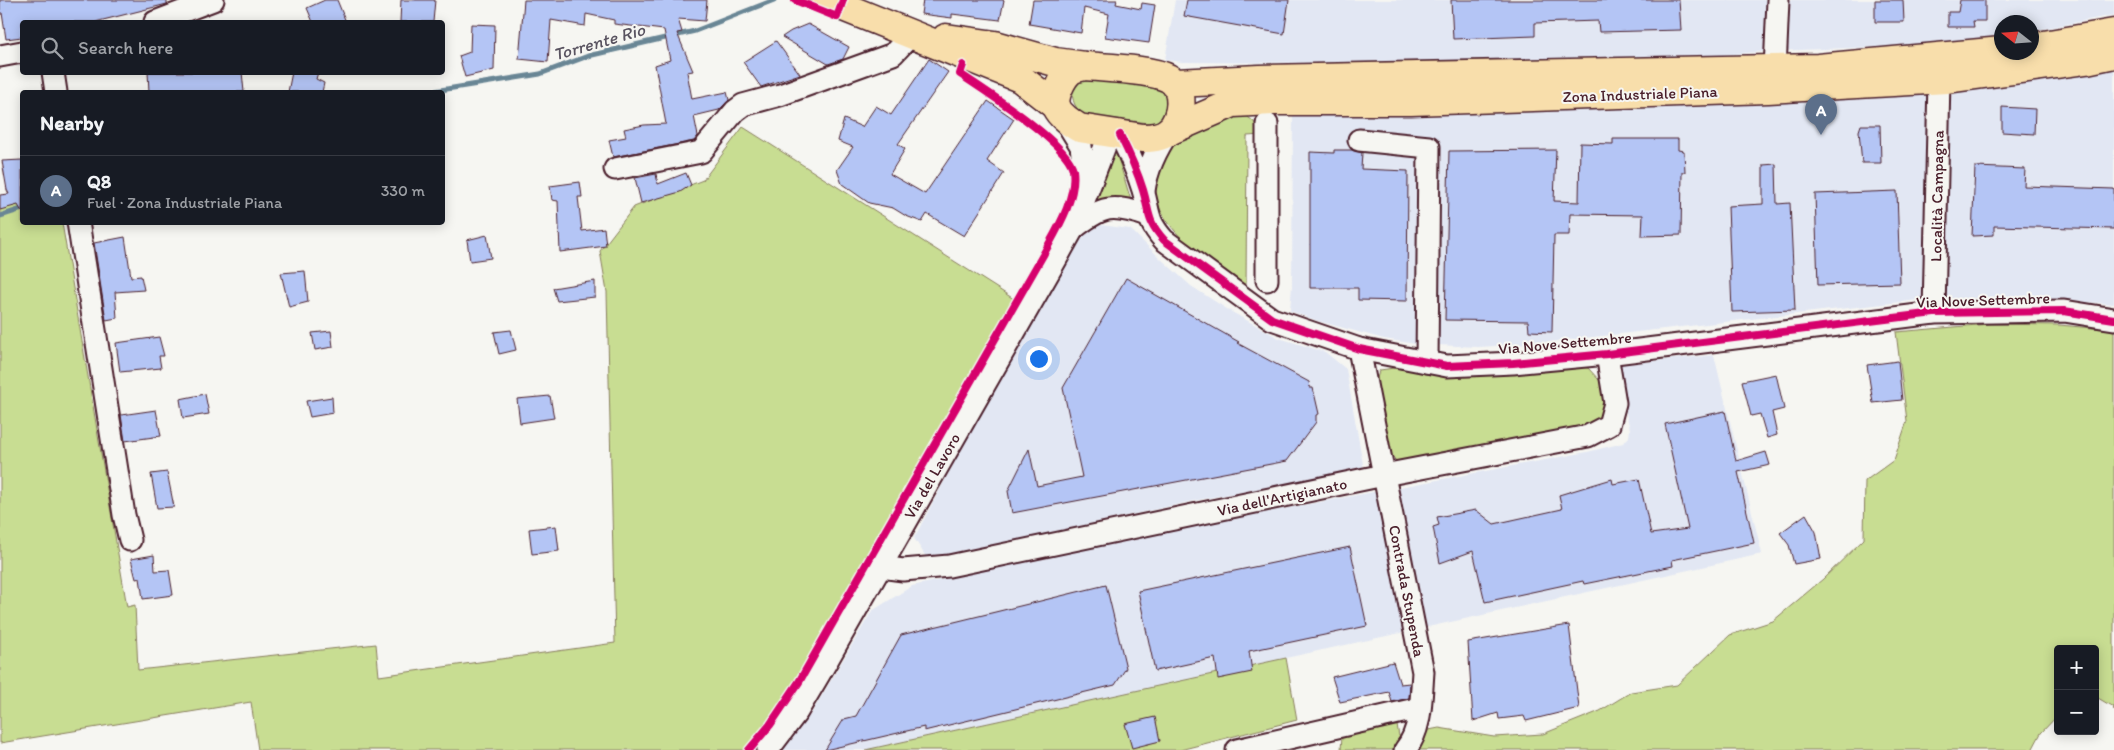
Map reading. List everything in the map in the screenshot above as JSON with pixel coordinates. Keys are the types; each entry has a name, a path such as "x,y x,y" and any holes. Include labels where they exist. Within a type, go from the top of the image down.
{"main road":[{"path":"826,0 912,34 995,45 1055,62 1156,74 1167,77 1176,83 1180,91 1181,102 1179,112 1169,131"},
{"path":"2039,46 2114,33"},
{"name":"Zona Industriale Piana","path":"912,34 1020,78 1079,128 1153,138 1233,103 1249,102 1272,112 1411,102 1768,89 1939,79 2086,60 2114,54"},
{"name":"Zona Industriale Piana","path":"1176,83 1259,79 1775,70 1818,68 1994,52"},
{"path":"1059,110 1058,88 1071,70 1085,66"}],"street":[{"path":"160,20 213,0"},
{"path":"1775,70 1778,0"},
{"path":"615,169 701,152 742,105 780,96 893,54 912,34"},
{"path":"0,56 20,52"},
{"path":"53,75 56,90"},
{"name":"Località Campagna","path":"1934,313 1939,79"},
{"name":"Via del Lavoro","path":"1059,110 1081,146 1086,178 1086,197"},
{"path":"1272,112 1267,280 1272,319"},
{"name":"Via Nove Settembre","path":"1144,191 1150,165 1156,150 1169,131"},
{"name":"Via del Lavoro","path":"768,750 797,712 1073,229 1086,197 1094,170 1115,134"},
{"name":"Via Nove Settembre","path":"1115,134 1132,160 1144,191 1148,216 1155,230 1164,240 1272,319 1359,349 1447,366 1494,364 1607,354 1934,313 2064,311 2114,319"},
{"path":"1359,140 1429,147 1427,362"},
{"path":"1073,229 1093,213 1115,207 1148,216"},
{"path":"78,225 124,515 130,540"},
{"path":"1247,301 1267,280"},
{"path":"1359,349 1384,475"},
{"name":"Via dell'Artigianato","path":"881,567 903,570 949,566 1384,475 1588,436 1609,425 1614,403 1607,354"},
{"name":"Contrada Stupenda","path":"1384,475 1423,672 1420,708 1412,742 1405,750"},
{"path":"1237,750 1420,708"}],"shaded area":[{"path":"1175,0 2114,0 2114,15 2039,30 2039,15 1994,15 1994,36 1929,45 1772,51 1696,57 1364,68 1333,63 1183,62 1165,60"},
{"path":"2114,64 2114,304 2018,297 1927,299 1532,344 1478,347 1416,344 1384,339 1318,321 1290,311 1292,286 1293,113 1390,115 1771,103 1869,97"},
{"path":"1101,225 1130,229 1191,286 1230,311 1279,338 1325,352 1346,369 1364,470 1203,499 962,552 926,557 914,538 979,416 1089,227"},
{"path":"1714,355 1762,554 865,750 781,750 811,714 872,611 912,586 1208,523 1587,452 1623,443 1629,437 1630,429 1614,365"}],"green space":[{"path":"1092,76 1158,85 1164,92 1167,100 1166,117 1157,124 1084,115 1077,109 1073,101 1073,92 1074,88 1082,80"},
{"path":"1234,113 1244,115 1251,120 1257,126 1261,135 1247,136 1246,289 1212,264 1177,233 1163,215 1156,196 1155,176 1170,149 1197,131"},
{"path":"743,127 1017,301 791,701 749,750 258,750 251,702 0,743 0,206 20,198 20,225 62,225 127,607 135,605 138,670 376,644 379,676 615,643 607,292 600,251 634,207 703,180"},
{"path":"1112,150 1118,158 1133,207 1095,204 1106,152"},
{"path":"1989,324 2059,325 2114,330 2114,710 2113,707 2099,699 2099,645 2054,645 2054,719 2041,733 2032,750 1341,750 1343,722 1394,709 1399,736 1439,728 1494,737 1543,734 1600,711 1631,692 1677,685 1730,635 1773,621 1823,579 1864,539 1865,481 1894,460 1907,421 1896,332"},
{"path":"1571,366 1588,368 1600,381 1604,406 1598,421 1586,427 1405,463 1396,461 1390,453 1374,385 1380,370 1394,368 1436,373"},
{"path":"1286,658 1297,720 1180,750 865,750"}],"building":[{"path":"0,0 167,0 167,4 103,20 20,20 20,37 6,39 2,13 0,13"},
{"path":"325,0 337,0 345,20 312,20 307,8"},
{"path":"401,0 435,0 433,20 400,20"},
{"path":"524,0 707,0 705,21 678,19 682,32 677,33 693,71 687,72 692,99 727,92 729,100 719,110 694,116 698,136 694,141 613,157 609,140 626,137 624,129 644,125 666,124 655,65 670,60 664,30 614,24 614,20 586,14 585,26 551,20 548,62 519,59"},
{"path":"923,0 1004,0 1000,20 952,14 952,18 921,14"},
{"path":"1033,0 1117,0 1116,4 1141,9 1142,3 1155,5 1149,43 1105,37 1109,14 1084,8 1081,33 1029,24"},
{"path":"1187,0 1289,0 1284,34 1184,16"},
{"path":"1451,0 1679,0 1681,30 1599,32 1598,21 1535,23 1535,36 1453,39"},
{"path":"1875,0 1903,0 1904,22 1875,22"},
{"path":"1960,0 1985,0 1985,21 1973,21 1974,27 1948,27 1948,12 1958,12"},
{"path":"471,24 495,25 494,70 465,77 459,56 470,52"},
{"path":"808,24 849,47 843,59 828,64 782,37"},
{"path":"776,41 800,74 761,87 743,62"},
{"path":"929,59 948,72 898,144 905,149 890,174 925,194 988,101 1014,119 987,161 1004,173 964,236 927,214 922,222 906,216 893,208 869,203 842,184 837,170 853,147 838,141 844,119 862,127 876,106 891,115"},
{"path":"148,75 242,75 244,90 149,90"},
{"path":"291,75 317,75 316,79 324,83 322,90 288,90"},
{"path":"2002,107 2035,109 2034,134 2002,132"},
{"path":"1861,125 1880,125 1881,163 1862,163 1859,131"},
{"path":"1613,139 1678,139 1678,150 1684,151 1685,172 1682,172 1681,235 1642,236 1643,215 1570,214 1569,235 1554,235 1552,332 1529,331 1528,321 1445,320 1449,151 1556,150 1554,201 1579,202 1580,143 1613,144"},
{"path":"1334,150 1352,150 1362,153 1361,169 1408,171 1407,301 1358,300 1358,288 1310,288 1310,152 1334,153"},
{"path":"20,160 20,208 18,205 0,210 0,195 9,194 2,161"},
{"path":"1776,164 1777,204 1790,203 1795,310 1732,312 1728,206 1763,204 1763,165"},
{"path":"1975,167 2025,169 2024,186 2114,189 2114,229 1994,226 1994,235 1972,236"},
{"path":"686,173 691,185 680,192 641,203 635,178 656,174 658,184"},
{"path":"580,182 582,197 578,197 582,231 604,228 606,246 560,252 558,201 552,200 550,186"},
{"path":"1897,191 1900,283 1818,285 1815,194"},
{"path":"487,235 491,258 470,261 467,240"},
{"path":"125,237 131,277 141,276 144,290 115,292 117,318 106,320 94,243"},
{"path":"305,271 308,302 289,307 281,273"},
{"path":"1126,278 1239,342 1237,343 1309,382 1310,388 1313,388 1319,414 1316,415 1316,422 1287,461 1012,513 1008,491 1029,449 1037,486 1082,477 1063,388"},
{"path":"595,281 595,297 557,301 553,288"},
{"path":"511,330 516,350 499,354 494,332"},
{"path":"331,331 333,347 315,350 312,333"},
{"path":"159,337 164,356 159,356 161,368 120,372 116,343"},
{"path":"1898,361 1902,400 1873,403 1867,365"},
{"path":"1776,374 1784,409 1772,412 1777,435 1767,438 1760,414 1751,416 1742,381"},
{"path":"205,394 209,414 183,418 180,399"},
{"path":"550,396 554,418 520,423 517,399"},
{"path":"332,397 333,413 310,417 306,401"},
{"path":"156,410 161,436 125,441 121,415"},
{"path":"1725,411 1736,461 1766,452 1770,465 1738,472 1754,543 1672,560 1673,566 1584,584 1583,581 1485,602 1473,551 1440,563 1433,527 1439,525 1437,517 1476,510 1494,524 1562,509 1559,495 1612,479 1613,484 1639,479 1651,534 1688,529 1665,424"},
{"path":"167,472 174,507 157,508 151,474"},
{"path":"1806,514 1816,532 1821,559 1794,564 1789,545 1780,533"},
{"path":"556,526 559,551 532,554 529,529"},
{"path":"1350,547 1367,626 1249,651 1252,672 1218,679 1215,658 1155,671 1138,591"},
{"path":"154,555 155,571 169,570 173,595 143,599 140,578 136,579 131,559"},
{"path":"1106,585 1126,668 1115,685 924,731 924,727 825,750 844,719 856,716 901,635"},
{"path":"1569,625 1579,708 1526,721 1524,716 1499,719 1498,713 1473,721 1468,642"},
{"path":"1393,662 1400,684 1410,683 1409,698 1392,702 1389,692 1340,702 1332,677"},
{"path":"1155,717 1160,741 1132,748 1125,724"}],"waterway":[{"name":"Torrente Rio","path":"440,90 540,74 588,56 695,31 774,0"},
{"name":"Torrente Rio","path":"0,216 20,210"}],"cycle path":[{"path":"795,0 837,17 843,0"},
{"path":"749,750 770,725 799,682 1043,255 1069,203 1072,192 1073,170 1068,159 1042,132 960,74 963,65"},
{"path":"1120,135 1138,176 1149,216 1158,233 1164,240 1272,319 1359,349 1447,366 1513,363 1607,354 1934,313 2064,311 2114,319"}],"place":[{"name":"Q8","path":"1821,135"}]}
